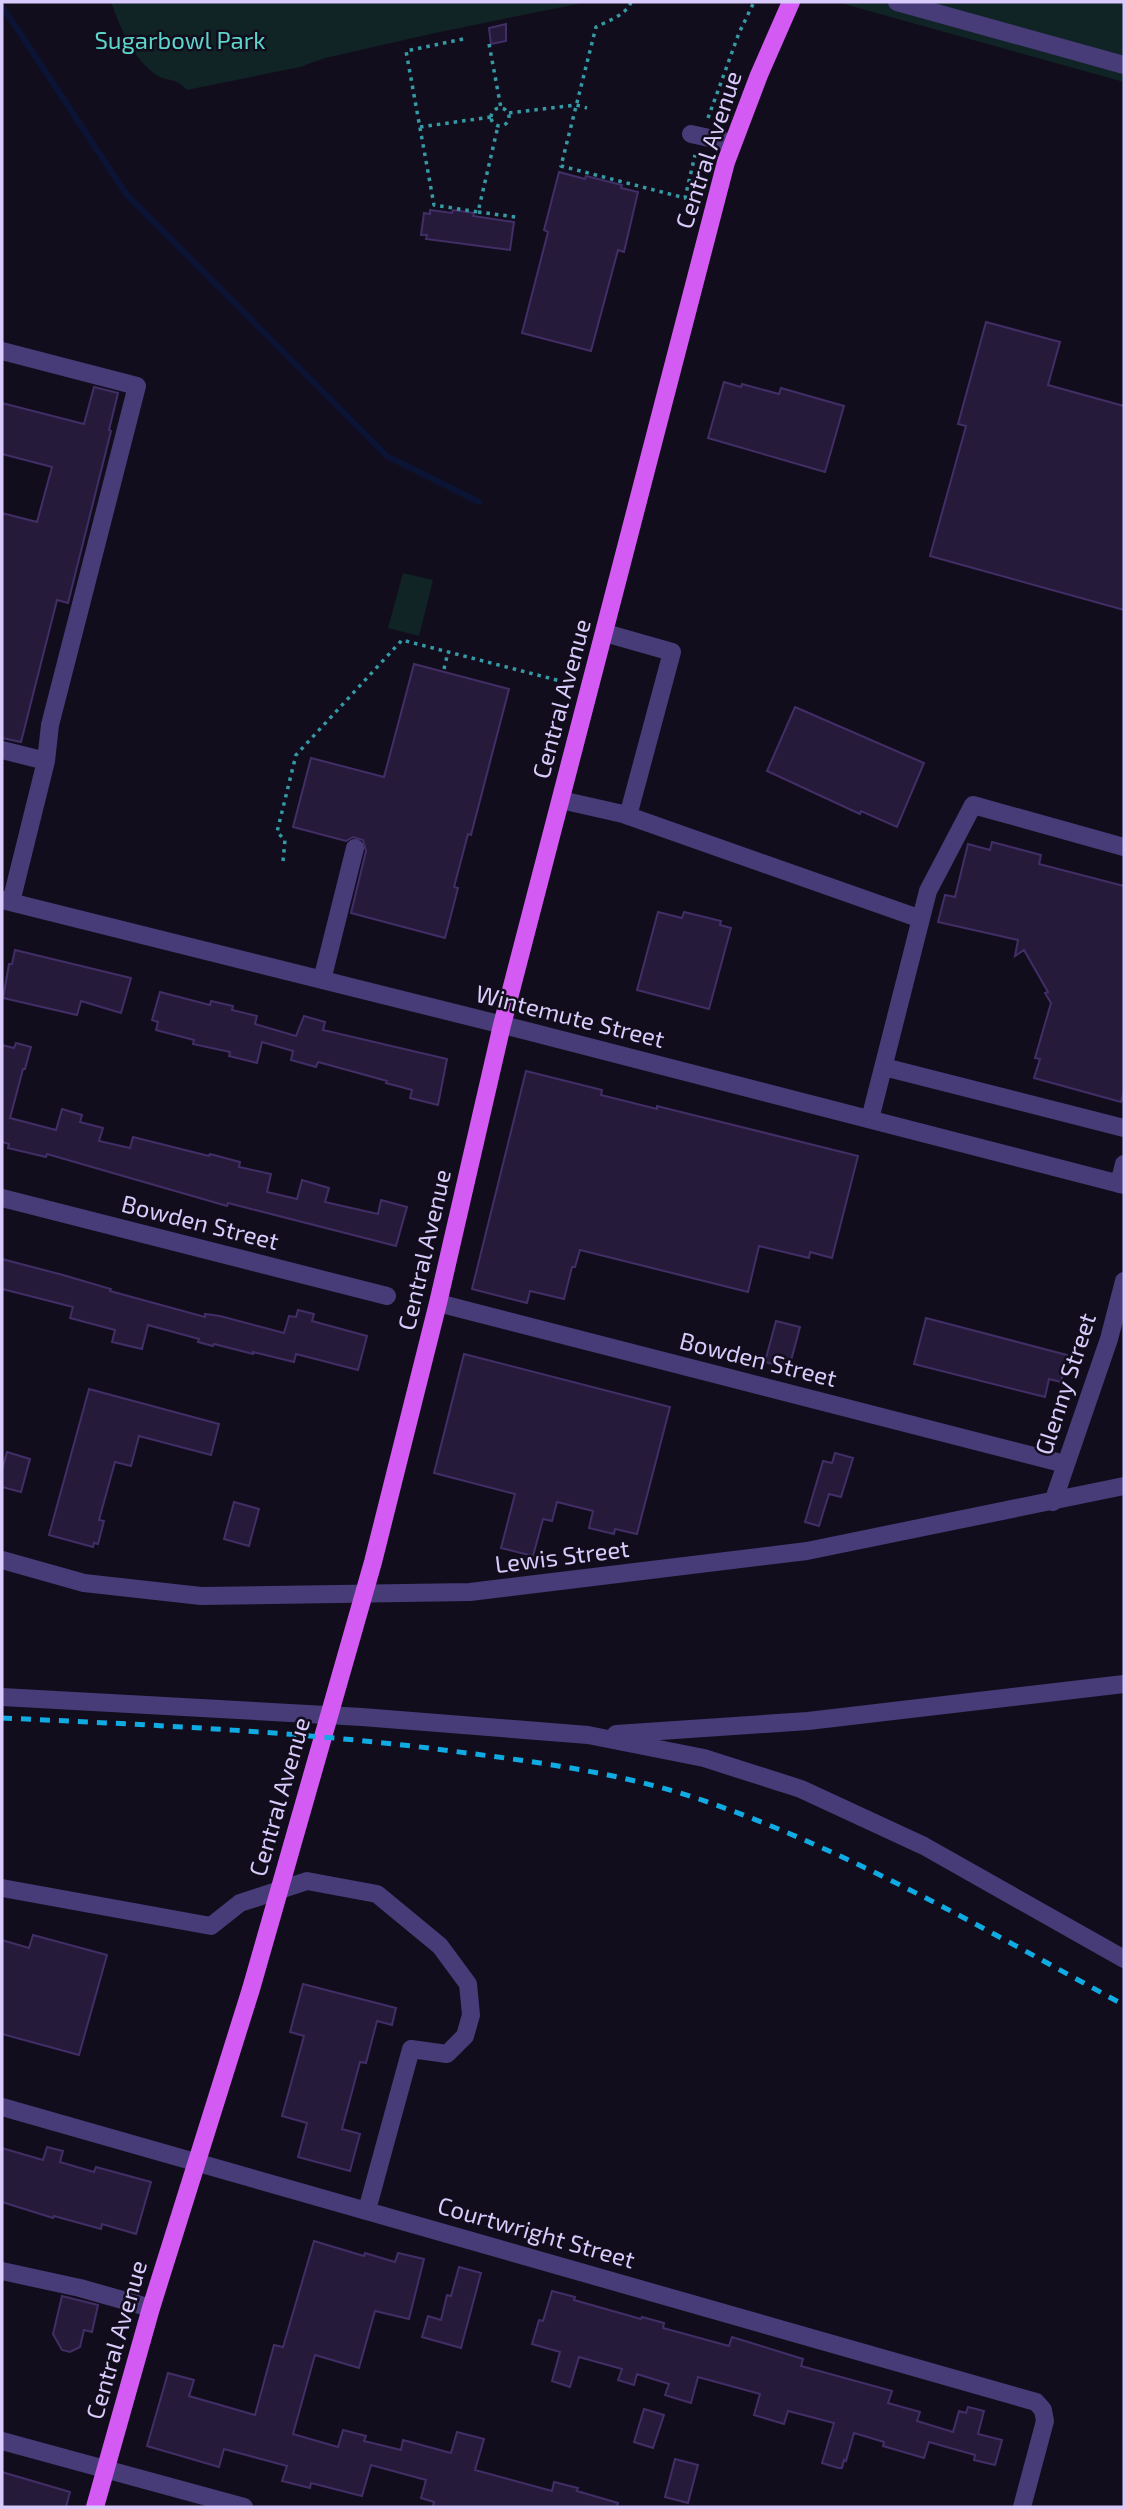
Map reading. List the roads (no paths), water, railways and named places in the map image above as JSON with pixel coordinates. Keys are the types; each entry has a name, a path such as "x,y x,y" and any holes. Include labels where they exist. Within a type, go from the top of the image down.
{"main road":[{"name":"Central Avenue","path":"95,2507 151,2308 251,1989 373,1562 438,1303 502,1025 732,144 774,37 791,2"}],"street":[{"path":"897,2 1124,65"},
{"path":"691,134 732,144"},
{"path":"2,351 137,386 50,725 46,761 6,901"},
{"path":"605,633 671,652 628,816"},
{"path":"2,750 46,761"},
{"path":"561,800 628,816 921,919"},
{"path":"870,1119 928,891 973,805 1124,847"},
{"path":"322,980 355,848"},
{"name":"Wintemute Street","path":"6,901 1121,1184"},
{"path":"884,1066 1124,1128"},
{"path":"1121,1184 1124,1164"},
{"name":"Bowden Street","path":"2,1198 387,1296"},
{"name":"Glenny Street","path":"1054,1502 1105,1351 1124,1281"},
{"name":"Bowden Street","path":"438,1303 1065,1464"},
{"name":"Lewis Street","path":"2,1560 84,1583 201,1596 470,1592 807,1551 1124,1486"},
{"path":"588,1735 808,1721 1124,1684"},
{"path":"2,1697 362,1717 588,1735 704,1758 802,1789 924,1846 1124,1959"},
{"path":"2,1888 211,1926 240,1903 307,1881 377,1894 440,1946 468,1984 471,2015 465,2036 447,2054 411,2049 367,2210"},
{"name":"Courtwright Street","path":"2,2107 1036,2402 1044,2410 1045,2421 1022,2507"},
{"path":"2,2271 80,2288 151,2308"},
{"path":"2,2441 244,2507"}],"waterway":[{"path":"2,6 127,195 387,456 479,502"}],"railway":[{"path":"2,1718 177,1727 409,1746 584,1770 671,1790 755,1819 863,1867 968,1920 1124,2005"}],"park label":[{"name":"Sugarbowl Park","path":"180,41"}]}
